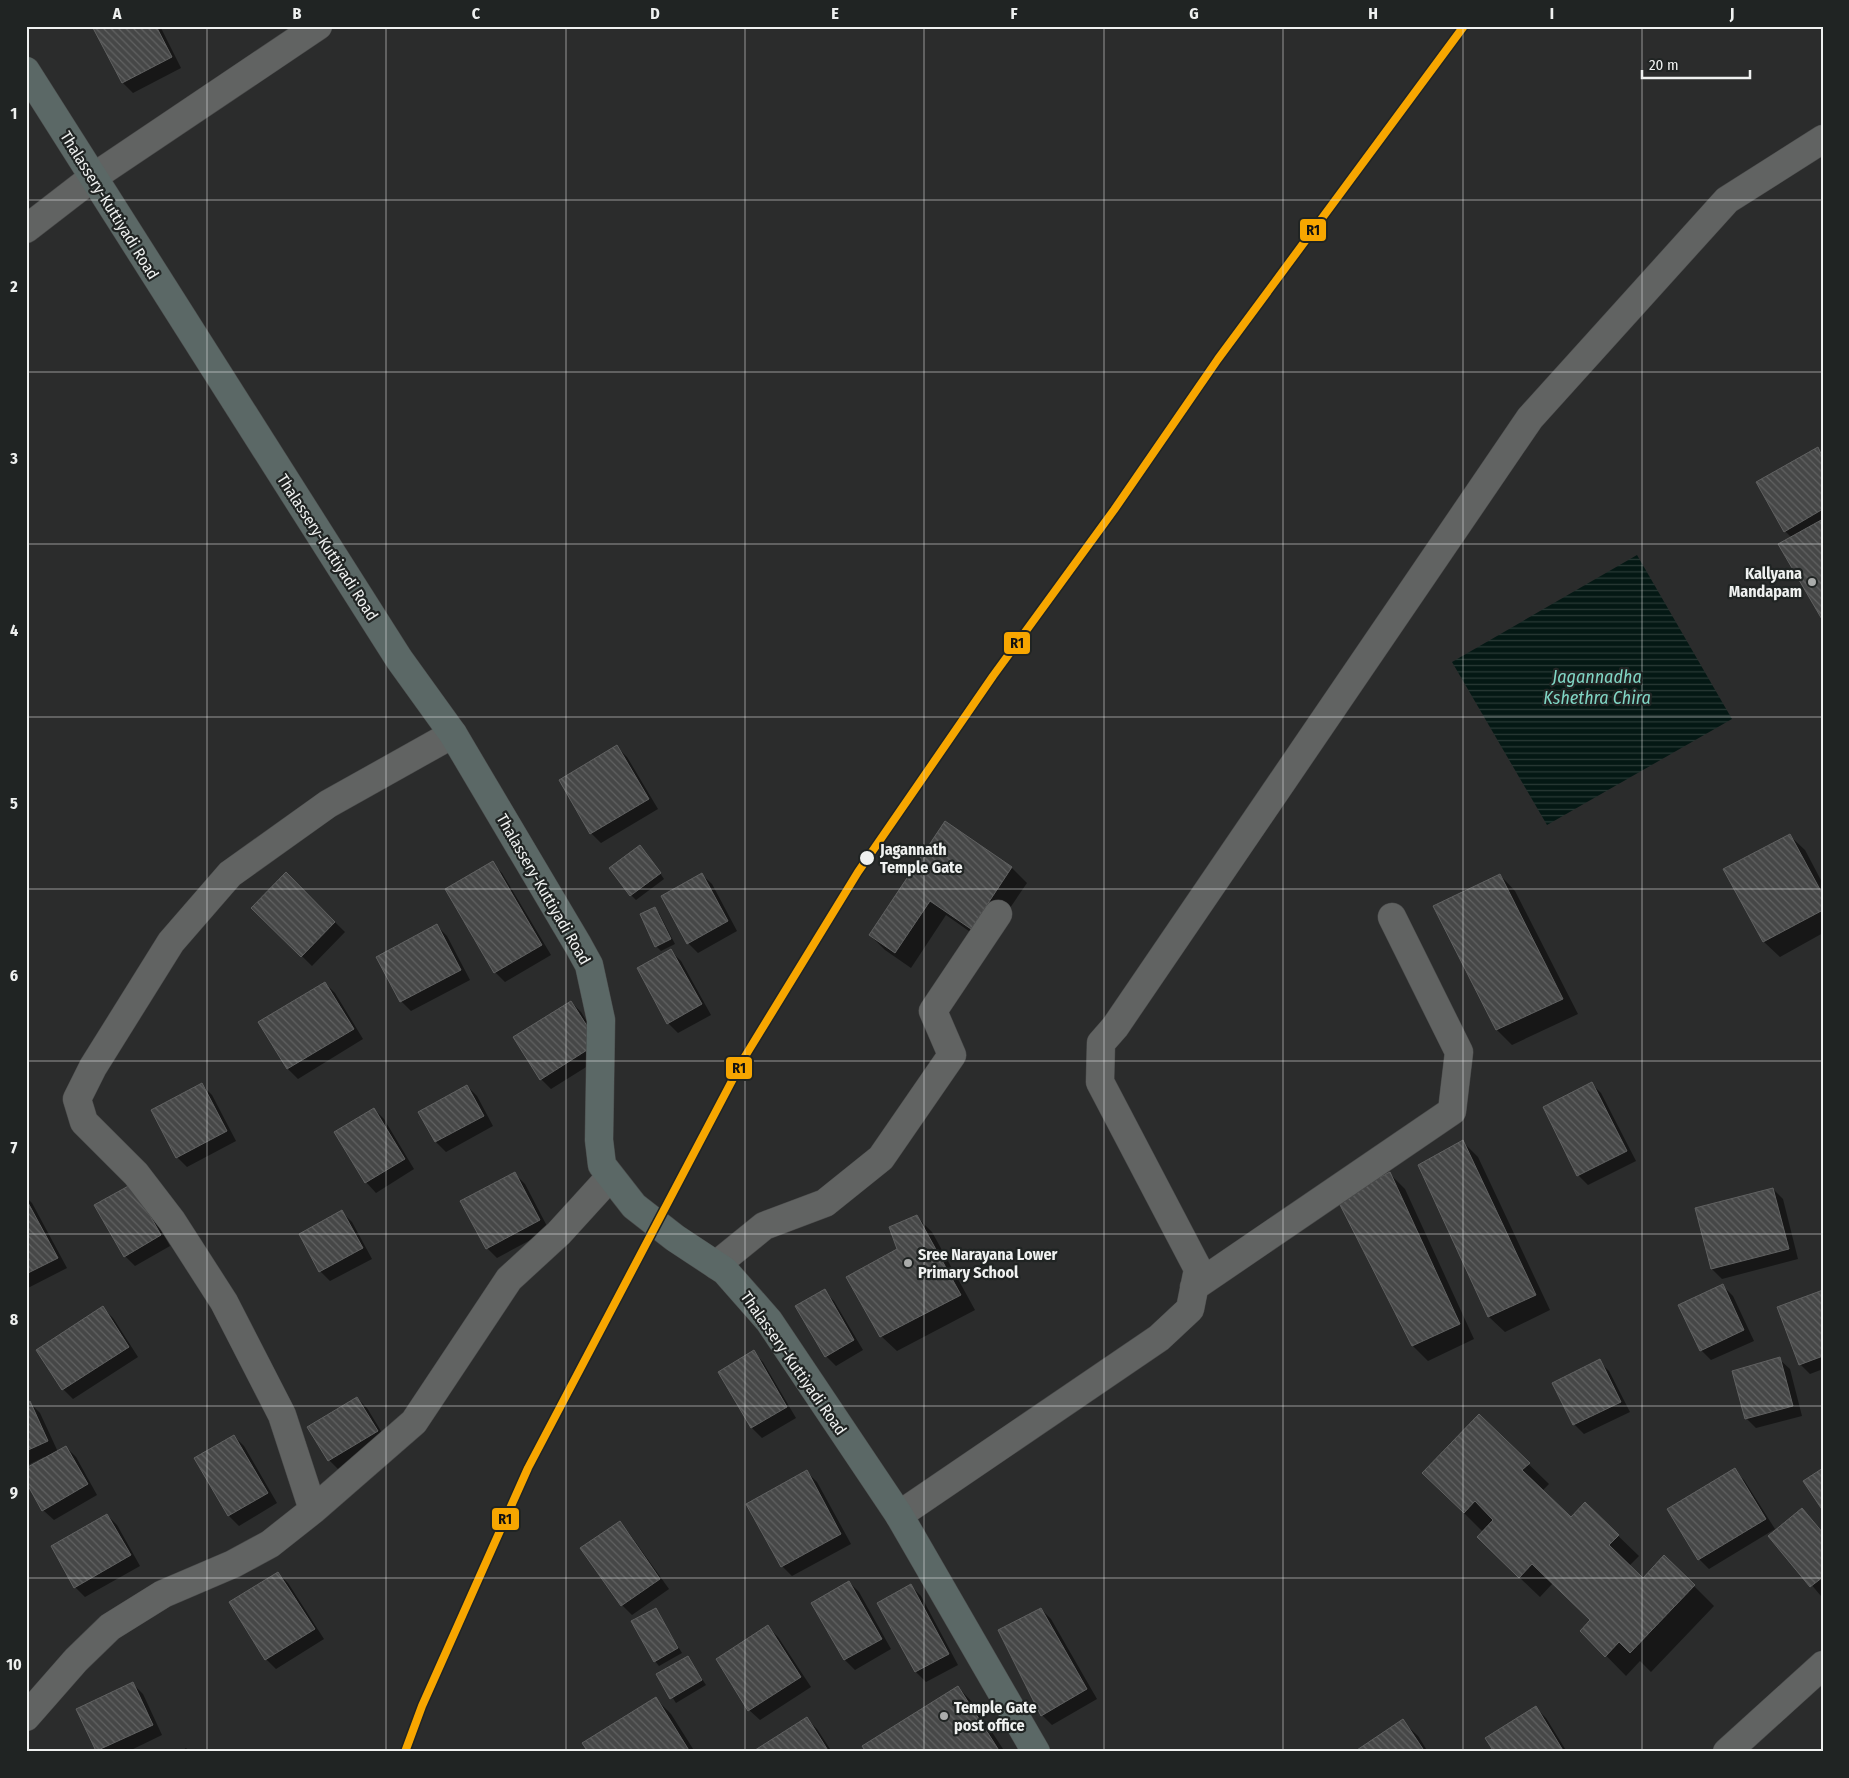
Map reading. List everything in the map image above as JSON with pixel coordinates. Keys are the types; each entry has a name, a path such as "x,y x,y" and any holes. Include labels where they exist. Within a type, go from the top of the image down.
{"main road":[{"name":"Thalassery-Kuttiyadi Road","path":"26,71 92,178 399,659 453,734 589,965 596,989 601,1020 600,1148 602,1166 634,1206 675,1238 716,1265 745,1292 769,1321 899,1515 1036,1752"}],"street":[{"path":"26,229 92,178 318,26"},
{"path":"899,1515 1160,1338 1190,1309 1198,1269 1100,1082 1101,1043 1115,1027 1530,418 1727,200 1823,139"},
{"path":"313,1510 282,1415 224,1302 172,1221 136,1174 84,1122 77,1099 93,1067 171,942 230,874 328,804 453,734"},
{"path":"716,1265 764,1226 825,1204 881,1158 952,1055 933,1011 998,914"},
{"path":"1194,1287 1452,1111 1459,1052 1392,917"},
{"path":"26,1716 76,1660 110,1627 163,1594 233,1564 270,1544 313,1510 414,1422 509,1279 559,1233 610,1177"},
{"path":"1727,1752 1823,1664"}],"water":[{"name":"Jagannadha Kshethra Chira","path":"1637,555 1732,719 1547,825 1452,662"}],"building":[{"path":"96,26 156,26 172,57 122,83 93,28"},
{"path":"1818,447 1823,458 1823,509 1784,532 1756,482"},
{"name":"Kallyana Mandapam","path":"1823,519 1823,621 1778,544"},
{"path":"617,745 649,799 590,834 559,780"},
{"path":"945,821 1012,867 971,929 930,901 895,953 869,935"},
{"path":"1790,834 1823,895 1823,910 1763,942 1723,869"},
{"path":"640,845 661,873 630,896 609,868"},
{"path":"493,861 542,945 494,973 445,889"},
{"path":"286,872 335,922 301,957 251,908"},
{"path":"702,873 728,921 687,944 661,896"},
{"path":"1500,874 1563,999 1496,1030 1433,906"},
{"path":"655,907 671,939 655,947 640,914"},
{"path":"437,924 461,970 400,1002 376,957"},
{"path":"671,949 702,1004 667,1024 637,968"},
{"path":"325,982 354,1029 287,1069 258,1022"},
{"path":"571,1001 598,1043 540,1080 513,1037"},
{"path":"1592,1082 1627,1151 1577,1176 1543,1107"},
{"path":"202,1083 227,1131 176,1158 151,1110"},
{"path":"467,1085 484,1116 435,1142 418,1112"},
{"path":"374,1108 405,1159 365,1183 334,1132"},
{"path":"1463,1140 1536,1295 1488,1317 1418,1165"},
{"path":"515,1172 540,1220 486,1249 460,1201"},
{"path":"1390,1172 1460,1324 1412,1346 1337,1199"},
{"path":"132,1184 161,1235 124,1257 94,1205"},
{"path":"1773,1188 1789,1249 1711,1269 1695,1208"},
{"path":"26,1199 58,1258 26,1274"},
{"path":"342,1210 363,1248 319,1272 299,1234"},
{"name":"Sree Narayana Lower Primary School","path":"917,1215 961,1295 880,1337 846,1277 897,1249 889,1227"},
{"path":"1723,1284 1744,1330 1700,1351 1678,1305"},
{"path":"825,1289 854,1340 825,1357 795,1306"},
{"path":"1823,1290 1823,1356 1799,1365 1777,1307"},
{"path":"103,1306 129,1347 62,1390 36,1350"},
{"path":"754,1350 787,1407 751,1428 718,1372"},
{"path":"1780,1357 1793,1406 1745,1419 1732,1371"},
{"path":"1600,1359 1621,1402 1573,1425 1552,1383"},
{"path":"357,1397 378,1431 328,1461 307,1427"},
{"path":"30,1401 48,1441 26,1451 26,1403"},
{"path":"1479,1414 1530,1463 1522,1470 1571,1517 1585,1502 1619,1535 1609,1545 1643,1578 1664,1555 1695,1585 1630,1653 1619,1642 1605,1657 1580,1631 1590,1620 1532,1564 1519,1578 1477,1537 1493,1520 1475,1501 1464,1513 1422,1473"},
{"path":"234,1435 268,1493 228,1516 194,1458"},
{"path":"66,1446 88,1484 42,1511 26,1482 26,1468"},
{"path":"1735,1468 1766,1519 1698,1560 1667,1509"},
{"path":"1823,1468 1823,1511 1803,1481"},
{"path":"807,1470 841,1534 781,1567 746,1504"},
{"path":"1802,1508 1823,1533 1823,1577 1810,1587 1768,1536"},
{"path":"107,1514 131,1555 74,1588 51,1546"},
{"path":"620,1521 660,1579 621,1606 580,1548"},
{"path":"278,1572 315,1629 265,1660 229,1602"},
{"path":"849,1581 882,1639 844,1660 811,1603"},
{"path":"911,1584 949,1654 915,1672 877,1603"},
{"path":"656,1608 678,1648 654,1662 631,1621"},
{"path":"1041,1608 1087,1689 1041,1716 998,1630"},
{"path":"768,1625 801,1677 748,1711 716,1659"},
{"path":"688,1656 702,1680 670,1699 656,1674"},
{"path":"133,1682 153,1725 96,1751 76,1709"},
{"name":"Temple Gate post office","path":"958,1686 1000,1752 866,1752 862,1746"},
{"path":"656,1697 690,1752 588,1752 582,1743"},
{"path":"1536,1706 1564,1752 1494,1752 1485,1738"},
{"path":"807,1717 829,1752 752,1752"},
{"path":"1403,1719 1425,1752 1354,1752"}],"transit line":[{"name":"R1","path":"405,1752 422,1706 528,1468 744,1058 858,872 993,676 1114,510 1218,359 1464,26"}],"place":[{"name":"Kallyana Mandapam","path":"1812,582"},
{"name":"Jagannath Temple Gate","path":"867,858"},
{"name":"Sree Narayana Lower Primary School","path":"908,1263"},
{"name":"Temple Gate post office","path":"944,1716"}]}
